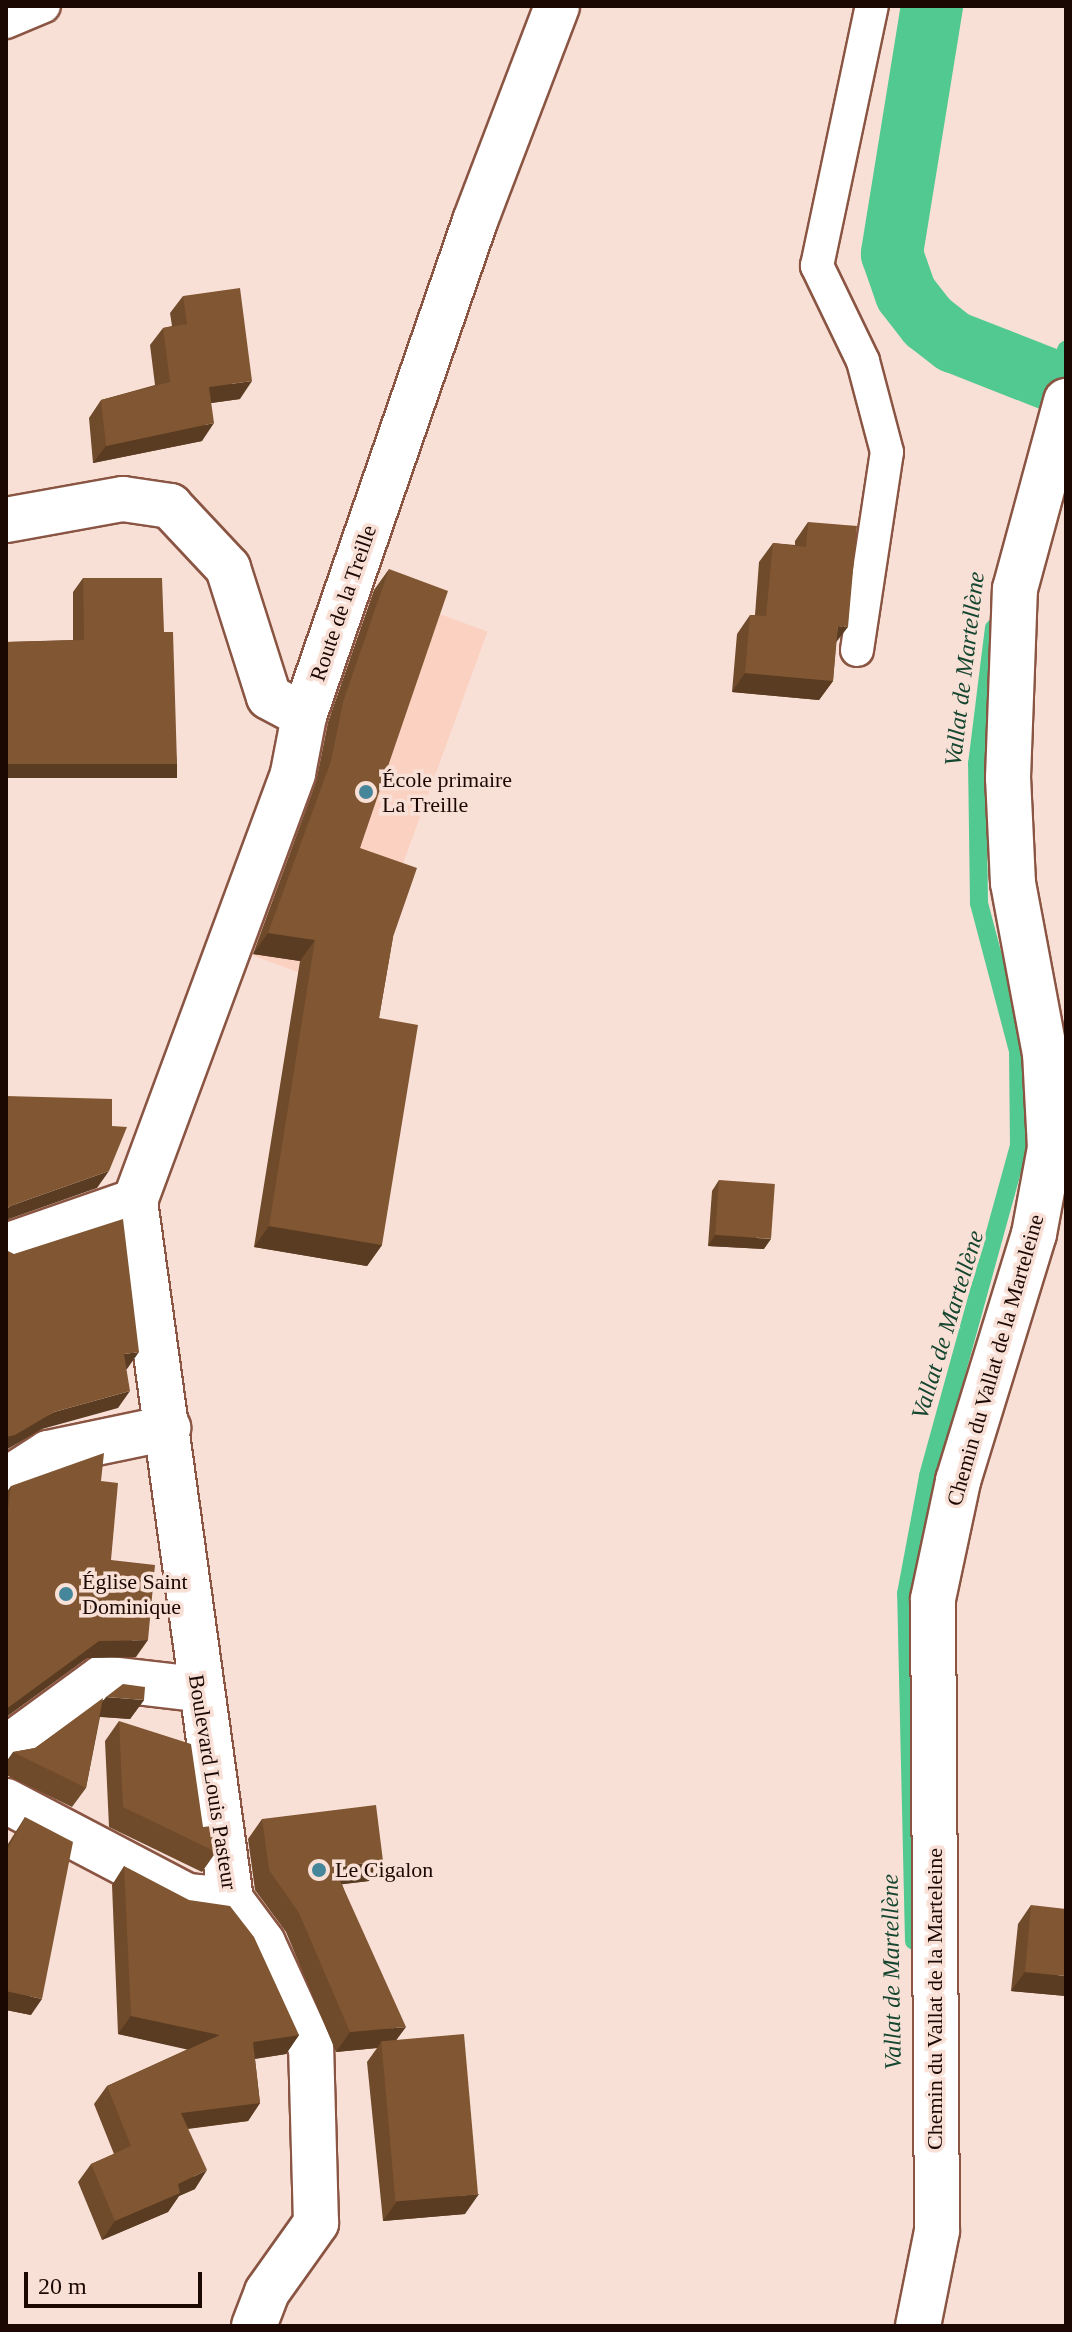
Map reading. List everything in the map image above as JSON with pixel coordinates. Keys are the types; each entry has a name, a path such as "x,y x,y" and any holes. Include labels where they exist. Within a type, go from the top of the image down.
{"street":[{"name":"Route de la Treille","path":"135,1201 293,773 304,716 557,6"},
{"name":"Chemin du Vallat de la Marteleine","path":"919,2325 937,2231 933,1599 958,1481 1034,1234 1050,1148 1045,1054 1013,883 1008,778 1015,589 1066,401"},
{"path":"6,520 123,499 170,506 228,568 269,697 304,716"},
{"path":"6,1246 135,1201"},
{"name":"Boulevard Louis Pasteur","path":"135,1201 168,1428 197,1689 231,1900 263,1943 311,2048 316,2223 267,2292 254,2326"},
{"path":"6,1480 48,1453 168,1428"},
{"path":"6,1748 102,1678 197,1689"},
{"path":"6,1801 187,1896 231,1900"}],"lane":[{"path":"6,22 44,6"},
{"path":"857,650 887,452 863,361 817,266 872,6"}],"shaded area":[{"name":"École primaire La Treille","path":"371,589 488,631 356,993 239,951"}],"building":[{"path":"240,288 252,381 209,387 214,423 106,446 101,400 170,382 163,328 187,324 183,296"},
{"path":"808,522 857,526 848,627 838,626 833,681 745,673 750,615 766,616 773,543 806,547"},
{"path":"389,569 448,591 360,848 417,868 393,937 379,1018 418,1025 382,1245 269,1226 315,940 268,933 331,761 343,702"},
{"path":"83,578 162,578 164,632 173,632 177,764 6,764 6,642 84,640"},
{"path":"6,1096 112,1099 112,1126 127,1127 109,1171 6,1210"},
{"path":"719,1180 775,1184 771,1239 715,1235"},
{"path":"123,1219 139,1352 124,1354 130,1391 54,1412 6,1437 6,1250 14,1254"},
{"path":"104,1453 101,1481 118,1483 111,1560 155,1565 148,1640 99,1641 6,1709 6,1524 11,1486"},
{"path":"123,1684 145,1687 144,1700 106,1697"},
{"path":"103,1698 86,1788 13,1752 35,1748"},
{"path":"119,1721 191,1744 203,1827 212,1826 216,1852 123,1807"},
{"path":"376,1805 383,1861 334,1867 406,2027 350,2032 299,1913 269,1870 262,1819"},
{"path":"25,1817 73,1842 42,1999 6,1991 6,1852"},
{"path":"124,1866 189,1900 230,1906 254,1937 299,2035 253,2042 260,2103 181,2113 207,2170 178,2184 180,2193 115,2221 91,2164 131,2146 107,2086 220,2035 131,2016"},
{"path":"1031,1905 1066,1909 1066,1976 1025,1972"},
{"path":"464,2034 478,2194 395,2202 381,2041"}],"waterway":[{"path":"932,6 892,254 906,294 928,322 954,342 1066,386"},
{"name":"Vallat de Martellène","path":"1049,405 1066,350"},
{"name":"Vallat de Martellène","path":"914,1941 906,1594 928,1476 1019,1146 1018,1051 979,903 977,764 994,628"}],"place":[{"name":"École primaire La Treille","path":"366,792"},
{"name":"Église Saint Dominique","path":"66,1594"},
{"name":"Le Cigalon","path":"319,1870"}]}
